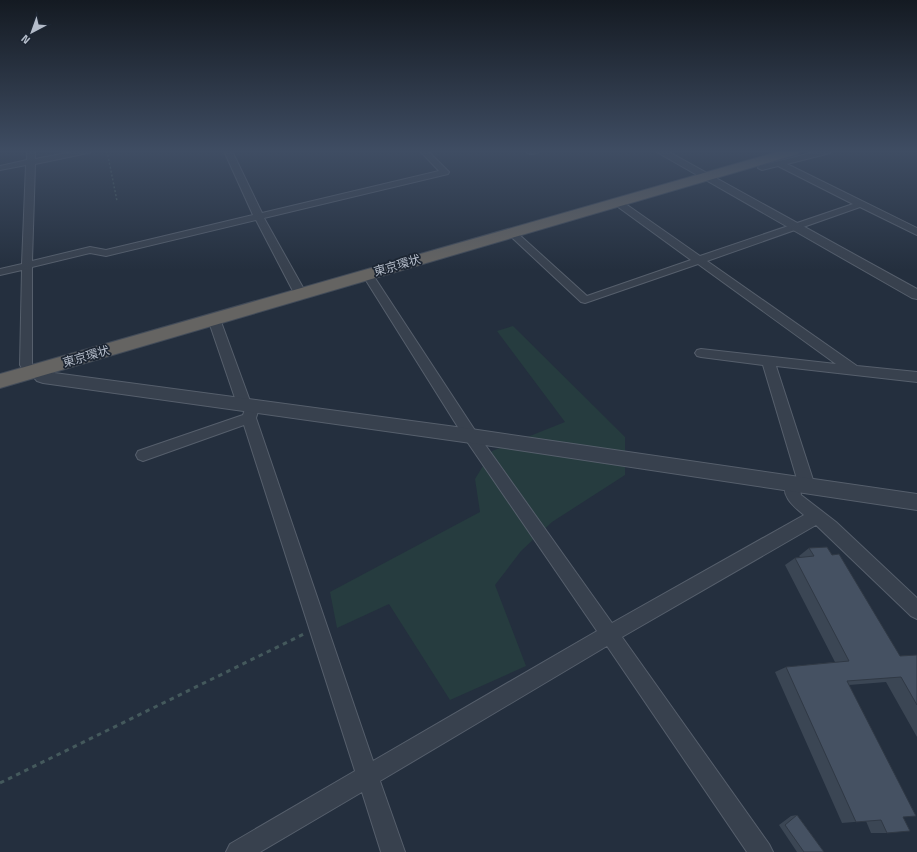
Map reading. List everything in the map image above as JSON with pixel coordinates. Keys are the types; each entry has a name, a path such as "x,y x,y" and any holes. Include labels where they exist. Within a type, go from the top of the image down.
{"highway":[{"name":"東京環状","path":"0,381 32,367 646,191"},
{"name":"東京環状","path":"0,372 32,367 214,319 298,290 367,274 652,191"}],"street":[{"path":"29,191 27,265 32,367 42,377 248,409 471,436 917,502"},
{"path":"247,191 298,290"},
{"path":"0,272 90,250 106,253 368,191"},
{"path":"729,191 917,296"},
{"path":"835,191 917,232"},
{"path":"617,202 856,371"},
{"path":"511,232 586,300 862,204"},
{"path":"367,274 471,436 761,852"},
{"path":"214,319 248,409 318,627 394,852"},
{"path":"701,353 917,377"},
{"path":"768,361 799,485 794,498 815,517 830,527 917,610"},
{"path":"143,455 248,409"},
{"path":"238,852 610,634 815,517"}],"path":[{"path":"115,191 117,201"},
{"path":"0,783 318,627"}],"green space":[{"path":"513,326 625,437 625,475 552,522 521,551 495,585 526,666 450,700 389,604 337,628 330,592 480,512 475,479 492,451 565,422 497,331"}],"building":[{"path":"827,547 832,555 839,554 900,656 917,655 917,705 901,677 847,681 916,816 903,817 910,831 887,833 881,820 856,822 786,667 849,661 795,558 814,556 809,548"},
{"path":"797,815 824,852 804,852 785,825"}]}
